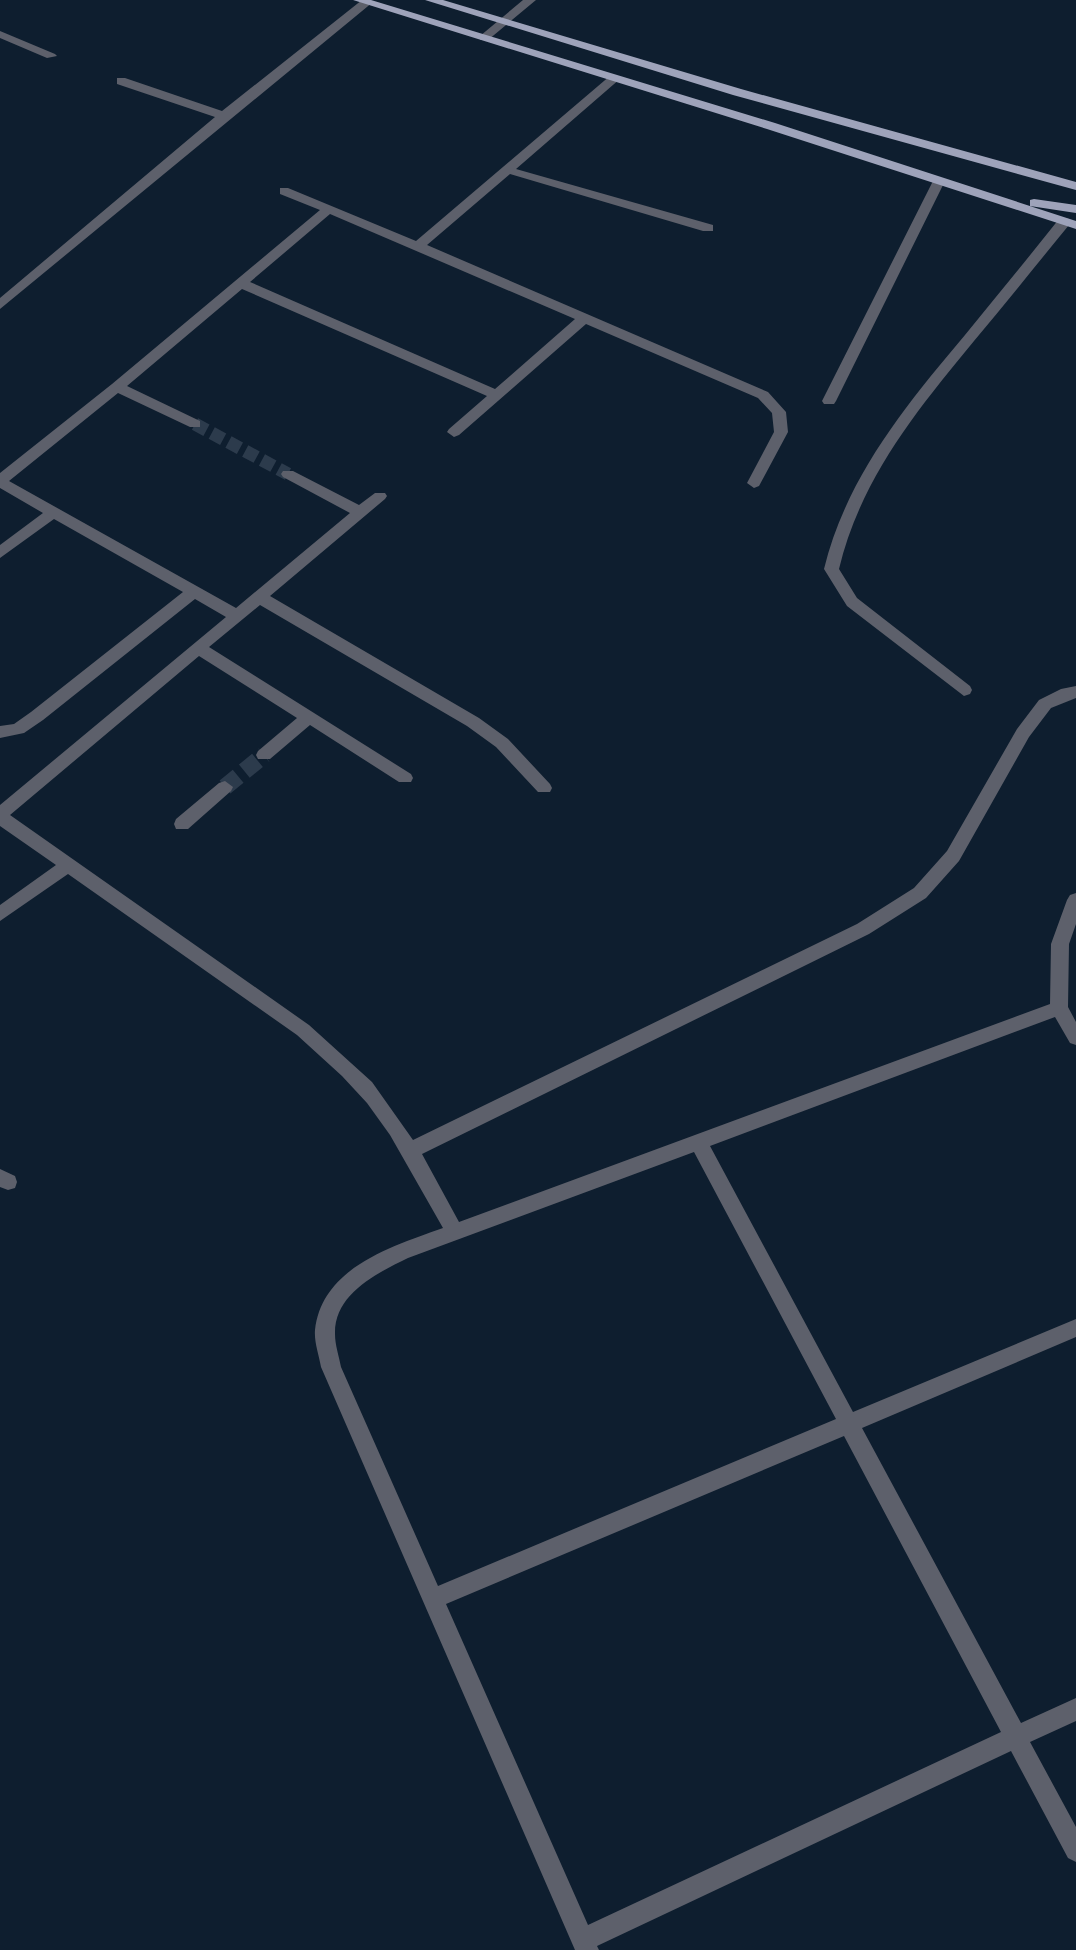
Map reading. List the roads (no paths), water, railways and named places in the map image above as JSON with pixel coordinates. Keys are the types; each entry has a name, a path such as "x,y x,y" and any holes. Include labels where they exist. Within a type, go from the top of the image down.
{"main road":[{"path":"431,0 506,20 737,92 1076,186"},
{"path":"363,1 1070,224"},
{"path":"1007,168 1076,195"},
{"path":"986,196 1076,209"}],"street":[{"path":"484,38 530,0"},
{"path":"3,298 363,1"},
{"path":"0,34 51,56"},
{"path":"418,246 615,79"},
{"path":"121,81 224,116"},
{"path":"508,170 708,228"},
{"path":"829,401 939,181"},
{"path":"284,191 763,395 779,412 781,432 754,483"},
{"path":"237,616 0,481 117,387 329,209"},
{"path":"964,690 852,602 831,569 834,548 850,511 900,423 1070,224"},
{"path":"241,283 495,394"},
{"path":"454,432 583,319"},
{"path":"117,387 195,424"},
{"path":"288,474 360,512"},
{"path":"380,496 0,816 67,866 303,1030 373,1097 410,1151 454,1232"},
{"path":"0,553 53,512"},
{"path":"0,732 18,729 37,716 194,592"},
{"path":"259,597 473,722 502,743 544,788"},
{"path":"199,648 405,778"},
{"path":"410,1151 863,929 920,894 953,856 1030,724 1045,704 1067,693 1076,692"},
{"path":"264,755 309,717"},
{"path":"182,824 225,787"},
{"path":"0,914 67,866"},
{"path":"1076,900 1060,944 1059,1008 1076,1038"},
{"path":"1059,1008 401,1252 363,1271 336,1297 325,1330 331,1367 585,1945 1076,1709"},
{"path":"699,1143 1076,1850"},
{"path":"433,1599 1076,1328"}],"tunnel":[{"path":"195,424 288,474"},
{"path":"225,787 264,755"}]}
